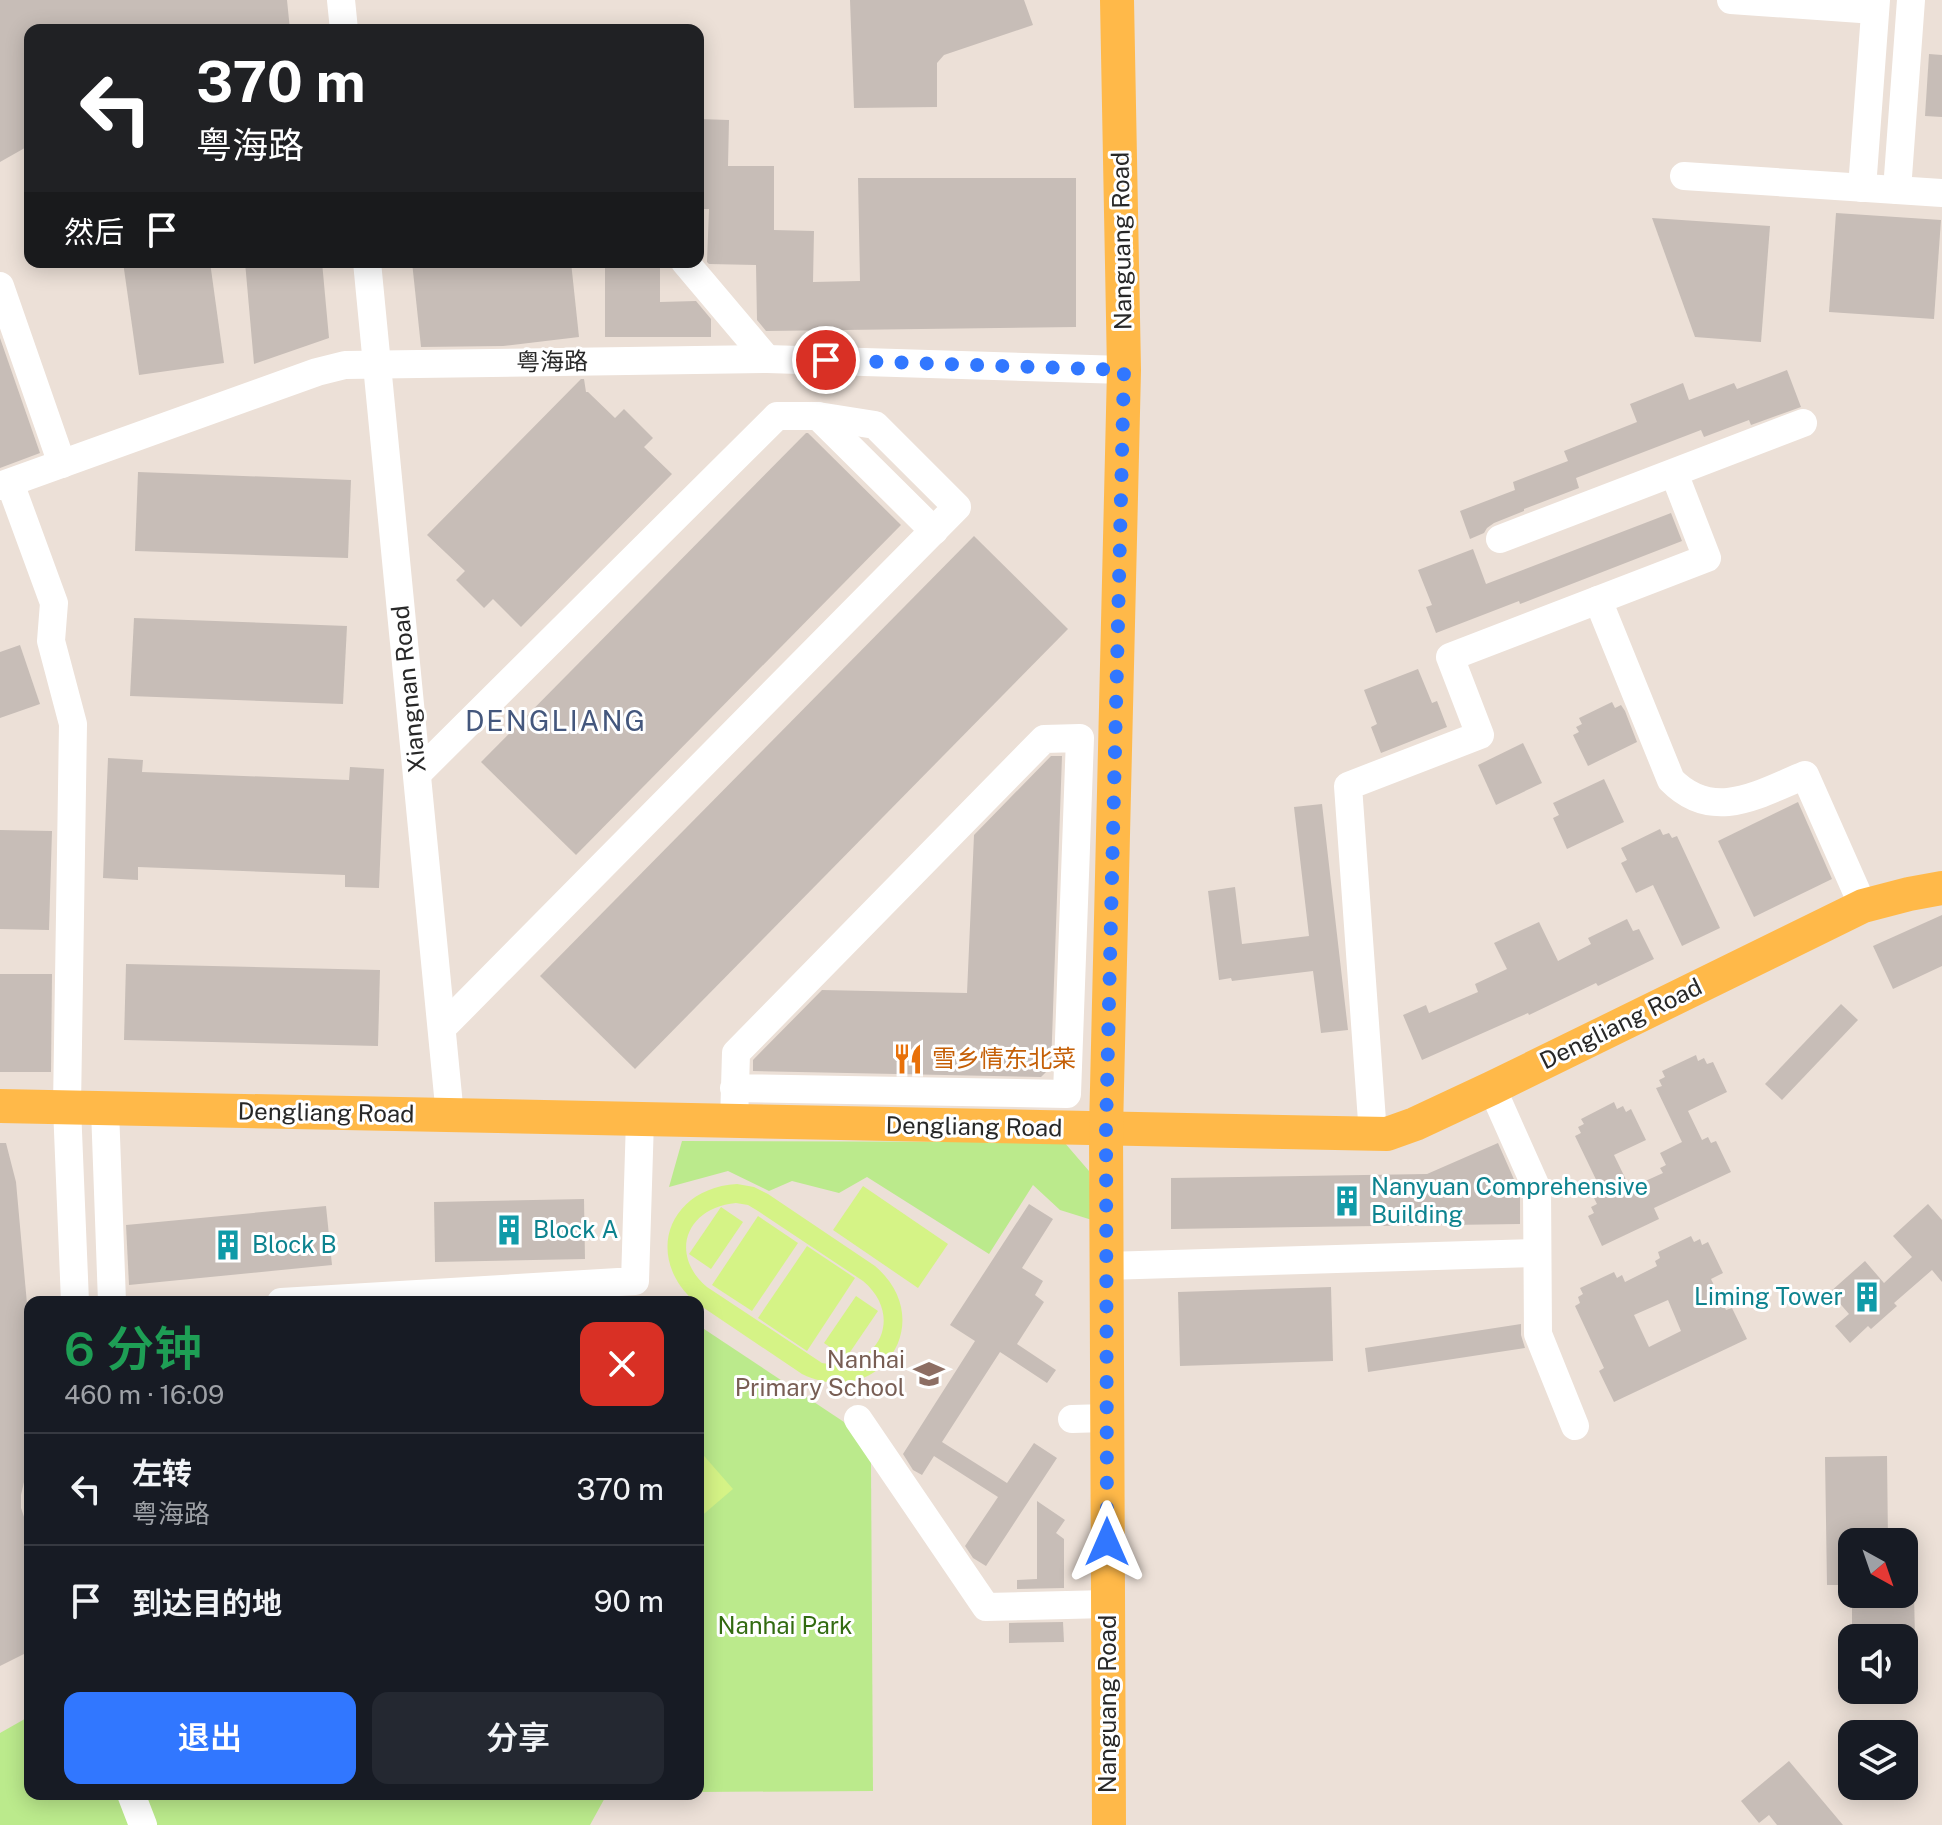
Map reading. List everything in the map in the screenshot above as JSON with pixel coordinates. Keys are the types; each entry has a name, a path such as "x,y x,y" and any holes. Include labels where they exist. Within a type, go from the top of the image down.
{"main road":[{"name":"Nanguang Road","path":"1109,1825 1106,1130 1124,370 1117,0"},
{"name":"Dengliang Road","path":"0,1106 1387,1134 1400,1131 1492,1088 1863,906 1942,888"}],"street":[{"path":"341,0 343,24"},
{"path":"1731,0 1876,5 1862,188"},
{"path":"1897,190 1911,0"},
{"path":"1684,176 1942,193"},
{"name":"Xiangnan Road","path":"368,268 450,1116"},
{"path":"690,268 767,359"},
{"path":"0,286 62,464"},
{"name":"粤海路","path":"5,485 317,372 345,365 767,359 1124,370"},
{"path":"417,774 777,416 818,416 875,425 957,507 442,1028"},
{"path":"1500,539 1803,423"},
{"path":"1373,1135 1348,786 1480,735 1450,657 1707,558 1674,473"},
{"path":"5,485 54,603 51,641 73,724 67,1107 75,1296"},
{"path":"1598,600 1671,780 1681,791 1722,804 1739,802 1805,775 1863,906"},
{"path":"734,1088 1067,1094 1080,738 1044,739 736,1053 734,1088 734,1122"},
{"path":"1492,1088 1537,1189 1538,1334 1575,1426"},
{"path":"105,1109 112,1296"},
{"path":"382,1296 635,1281 640,1120"},
{"path":"1106,1266 1537,1253"},
{"path":"1072,1419 1106,1418"},
{"path":"858,1419 986,1607 1107,1604"}],"green space":[{"path":"682,1141 1064,1142 1089,1171 1092,1220 1060,1210 1033,1185 989,1254 867,1177 839,1193 792,1181 769,1191 728,1171 669,1187"},
{"path":"737,1184 754,1187 875,1266 894,1288 902,1311 901,1334 892,1355 876,1371 855,1381 830,1383 802,1374 704,1308 704,1296 690,1296 679,1284 670,1265 668,1246 671,1227 680,1211 694,1198 714,1188","holes":["736,1203 748,1205 863,1281 876,1295 882,1310 883,1325 879,1339 870,1351 858,1359 841,1364 822,1363 707,1287 688,1261 688,1234 705,1213 719,1206"]},
{"path":"863,1186 948,1244 918,1288 833,1230"},
{"path":"721,1207 743,1222 711,1269 689,1254"},
{"path":"758,1216 798,1243 752,1311 712,1285"},
{"path":"807,1246 855,1278 807,1351 758,1318"},
{"path":"856,1296 878,1311 846,1358 824,1343"},
{"name":"Nanhai Park","path":"704,1329 844,1422 871,1462 873,1791 704,1792"},
{"path":"704,1456 733,1489 704,1514"},
{"path":"24,1719 24,1800 604,1800 590,1825 0,1825 0,1733"}],"building":[{"path":"0,0 287,0 289,24 24,24 24,148 0,162"},
{"path":"850,0 1024,0 1033,25 944,55 937,63 937,107 854,108"},
{"path":"1929,54 1942,55 1942,117 1925,116"},
{"path":"704,119 729,120 728,166 774,166 774,230 814,231 813,282 860,281 858,178 1076,178 1076,327 766,331 757,320 756,265 707,262 709,209 704,209"},
{"path":"1836,213 1941,220 1934,319 1829,312"},
{"path":"1652,218 1770,226 1761,342 1695,337"},
{"path":"124,268 211,268 224,363 139,375"},
{"path":"246,268 323,268 329,338 254,364"},
{"path":"413,268 572,268 579,337 503,346 421,347"},
{"path":"605,268 660,268 660,302 696,301 711,319 711,337 605,337"},
{"path":"0,338 40,453 0,468"},
{"path":"1787,370 1801,407 1751,425 1749,420 1704,437 1701,430 1576,478 1579,488 1494,523 1484,533 1470,539 1460,511 1515,490 1513,482 1568,461 1564,451 1637,422 1630,404 1683,383 1689,400 1734,383 1737,389"},
{"path":"584,379 586,392 615,418 624,409 653,438 644,447 672,474 521,627 493,599 484,608 456,580 465,571 427,535"},
{"path":"806,433 901,525 576,855 481,762"},
{"path":"138,472 351,480 348,558 135,551"},
{"path":"1671,513 1682,541 1436,633 1426,607 1432,605 1418,570 1473,549 1486,584"},
{"path":"974,536 1068,629 635,1069 540,976"},
{"path":"134,618 347,626 343,704 130,696"},
{"path":"20,645 40,704 0,718 0,652"},
{"path":"1418,669 1432,703 1437,701 1447,727 1381,753 1371,727 1377,724 1364,690"},
{"path":"1612,702 1615,708 1621,705 1625,711 1637,742 1588,766 1573,735 1579,732 1576,727 1582,724 1579,718"},
{"path":"1523,743 1542,783 1496,805 1478,765"},
{"path":"1051,756 1062,756 1051,1067 1041,1077 753,1071 753,1060 822,990 967,993 974,835"},
{"path":"108,758 143,760 142,772 349,780 350,767 384,769 379,888 345,887 345,875 138,867 138,880 103,878"},
{"path":"1604,779 1624,822 1567,849 1553,818 1559,815 1553,803"},
{"path":"1798,802 1832,879 1754,917 1718,841"},
{"path":"1322,804 1348,1030 1321,1033 1313,971 1219,980 1208,891 1235,887 1242,944 1309,936 1294,807"},
{"path":"1660,829 1663,835 1669,833 1672,838 1677,836 1720,928 1682,946 1653,885 1636,893 1621,863 1627,860 1621,848"},
{"path":"0,830 52,831 49,930 0,929"},
{"path":"1942,915 1942,966 1893,989 1873,946"},
{"path":"1627,919 1633,931 1639,929 1654,959 1598,986 1596,983 1422,1060 1403,1015 1426,1005 1429,1013 1478,992 1475,984 1507,969 1494,943 1539,922 1558,961 1591,944 1588,938"},
{"path":"126,964 380,970 378,1046 124,1040"},
{"path":"0,974 52,974 51,1072 0,1072"},
{"path":"1841,1004 1858,1020 1782,1100 1765,1084"},
{"path":"1696,1055 1698,1061 1704,1058 1707,1064 1713,1062 1727,1092 1688,1111 1702,1140 1708,1137 1711,1143 1716,1141 1731,1172 1654,1208 1659,1219 1602,1246 1588,1216 1594,1213 1591,1207 1597,1204 1594,1198 1603,1194 1575,1136 1581,1133 1578,1127 1584,1124 1581,1119 1614,1102 1617,1109 1623,1106 1626,1112 1631,1109 1646,1140 1614,1155 1630,1188 1663,1173 1660,1168 1666,1165 1660,1153 1682,1142 1656,1088 1662,1086 1659,1080 1665,1077 1662,1071"},
{"path":"0,1143 6,1143 16,1182 26,1296 24,1482 21,1495 24,1517 24,1654 0,1666"},
{"name":"Nanyuan Comprehensive Building","path":"1498,1143 1520,1193 1520,1224 1171,1229 1171,1178 1427,1174"},
{"name":"Block A","path":"584,1199 585,1259 435,1262 434,1202"},
{"path":"1029,1204 1053,1219 1022,1268 1043,1281 1035,1295 1044,1302 1017,1344 1056,1370 1047,1383 1000,1352 942,1442 1007,1483 1034,1443 1057,1458 986,1566 973,1558 965,1546 998,1497 934,1456 922,1475 913,1470 903,1454 975,1341 950,1325"},
{"path":"1928,1204 1942,1220 1942,1282 1932,1270 1894,1303 1897,1306 1850,1343 1835,1326 1849,1314 1830,1292 1865,1261 1884,1283 1912,1257 1893,1236"},
{"name":"Block B","path":"326,1206 332,1265 129,1285 126,1225"},
{"path":"1691,1236 1694,1242 1700,1239 1702,1245 1708,1242 1723,1273 1711,1279 1726,1310 1732,1308 1747,1339 1614,1402 1599,1371 1604,1368 1575,1306 1580,1303 1578,1297 1583,1294 1580,1288 1614,1272 1617,1278 1622,1275 1625,1282 1657,1266 1655,1261 1660,1258 1658,1252","holes":["1668,1300 1681,1331 1649,1347 1634,1315"]},
{"path":"1331,1287 1333,1361 1180,1366 1178,1292"},
{"path":"1521,1324 1525,1348 1368,1372 1365,1348"},
{"path":"1887,1456 1888,1528 1838,1528 1838,1585 1827,1585 1825,1457"},
{"path":"1037,1501 1065,1520 1056,1533 1064,1539 1064,1588 1017,1589 1017,1580 1037,1579"},
{"path":"1852,1608 1914,1608 1915,1624 1852,1624"},
{"path":"1063,1622 1064,1642 1009,1643 1009,1623"},
{"path":"1789,1761 1843,1825 1777,1825 1769,1815 1759,1823 1741,1801"}],"place":[{"name":"雪乡情东北菜","path":"908,1059"},
{"name":"Nanyuan Comprehensive Building","path":"1347,1201"},
{"name":"Block A","path":"509,1230"},
{"name":"Block B","path":"228,1245"},
{"name":"Liming Tower","path":"1867,1297"},
{"name":"Nanhai Primary School","path":"929,1374"}],"district":[{"name":"DENGLIANG","path":"556,721"}],"route":[{"path":"826,360 1124,370 1106,1130 1107,1542"}]}
